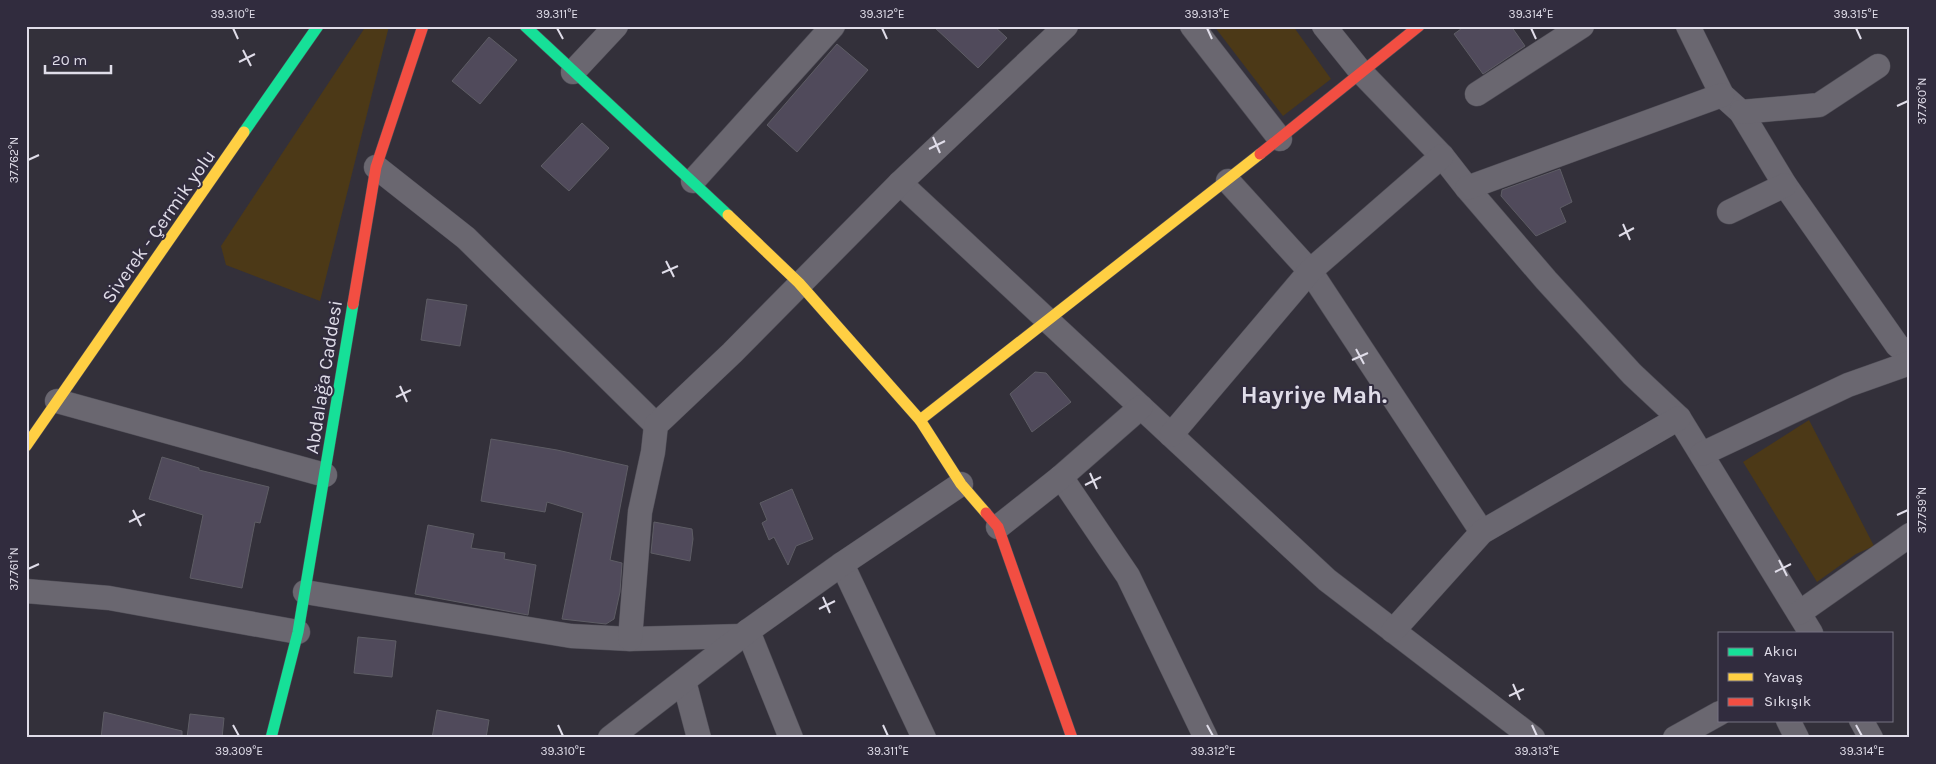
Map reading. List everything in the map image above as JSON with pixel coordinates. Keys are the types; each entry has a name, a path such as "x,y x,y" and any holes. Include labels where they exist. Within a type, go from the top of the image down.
{"street":[{"name":"Siverek - Çermik yolu","path":"26,446 318,26"},
{"name":"Abdalağa Caddesi","path":"271,738 298,632 376,167 423,26"},
{"path":"525,26 799,283 920,420 961,484 998,527 1072,738"},
{"path":"574,72 616,26"},
{"path":"693,182 833,26"},
{"path":"630,639 640,512 653,452 656,425 732,353 799,283 900,183 1066,26"},
{"path":"1192,26 1280,139"},
{"path":"1324,26 1361,72 1442,156 1467,188 1632,374 1679,418 1809,632"},
{"path":"920,420 1228,181 1419,26"},
{"path":"1477,94 1582,26"},
{"path":"1688,26 1722,95 1741,112 1785,185 1907,350 1848,385 1702,454"},
{"path":"1741,112 1819,105 1878,66"},
{"path":"1467,188 1722,95"},
{"path":"1171,435 1310,271 1442,156"},
{"path":"376,167 466,238 656,425"},
{"path":"1228,181 1310,271 1482,532"},
{"path":"900,183 1327,580 1533,738"},
{"path":"1729,212 1785,185"},
{"path":"57,401 324,475"},
{"path":"998,527 1061,477 1141,407"},
{"path":"1393,631 1482,532 1679,418"},
{"path":"1061,477 1128,576 1206,738"},
{"path":"610,738 745,634 842,564 961,484"},
{"path":"1798,613 1910,535"},
{"path":"842,564 924,738"},
{"path":"26,591 109,598 298,632"},
{"path":"305,592 571,636 630,639 745,634"},
{"path":"745,634 791,738"},
{"path":"684,681 699,738"},
{"path":"1675,738 1718,714"},
{"path":"1789,722 1798,738"},
{"path":"1862,722 1871,738"}],"shaded area":[{"path":"366,26 389,26 320,301 226,265 221,246"},
{"path":"1214,26 1293,26 1331,79 1283,116"},
{"path":"1809,420 1874,546 1856,554 1817,582 1743,462"}],"building":[{"path":"933,26 994,26 1007,38 978,68"},
{"path":"1465,26 1511,26 1525,46 1483,74 1454,34"},
{"path":"489,37 517,60 480,104 452,81"},
{"path":"837,44 868,70 797,152 767,125"},
{"path":"582,123 609,148 569,191 541,166"},
{"path":"1560,169 1572,202 1560,208 1566,222 1536,236 1501,196 1502,190"},
{"path":"427,299 467,305 460,346 421,340"},
{"path":"1035,372 1046,373 1071,402 1032,432 1010,394"},
{"path":"491,439 557,450 628,466 610,560 622,563 620,592 614,619 606,624 562,619 583,513 547,502 545,512 481,501"},
{"path":"162,457 199,468 199,470 269,487 260,523 255,522 242,588 190,578 203,515 149,499"},
{"path":"792,489 813,539 796,546 788,565 774,537 769,540 762,523 767,520 760,503"},
{"path":"654,522 692,529 693,539 690,561 651,553"},
{"path":"428,525 474,534 471,548 505,553 504,559 536,565 528,615 415,594"},
{"path":"358,637 396,641 392,677 354,673"},
{"path":"437,710 489,720 486,738 432,738"},
{"path":"104,712 182,731 182,738 101,738"},
{"path":"190,714 224,718 222,738 187,738"}],"traffic: fast":[{"path":"244,132 318,26"},
{"path":"525,26 728,215"},
{"path":"271,738 298,632 353,304"}],"traffic: slow":[{"path":"26,446 244,132"},
{"path":"920,420 1260,154"},
{"path":"728,215 799,283 920,420 961,484 986,513"}],"traffic: jam":[{"path":"353,304 376,167 423,26"},
{"path":"1260,154 1419,26"},
{"path":"986,513 998,527 1072,738"}],"district":[{"name":"Hayriye Mah.","path":"1314,395"}]}
